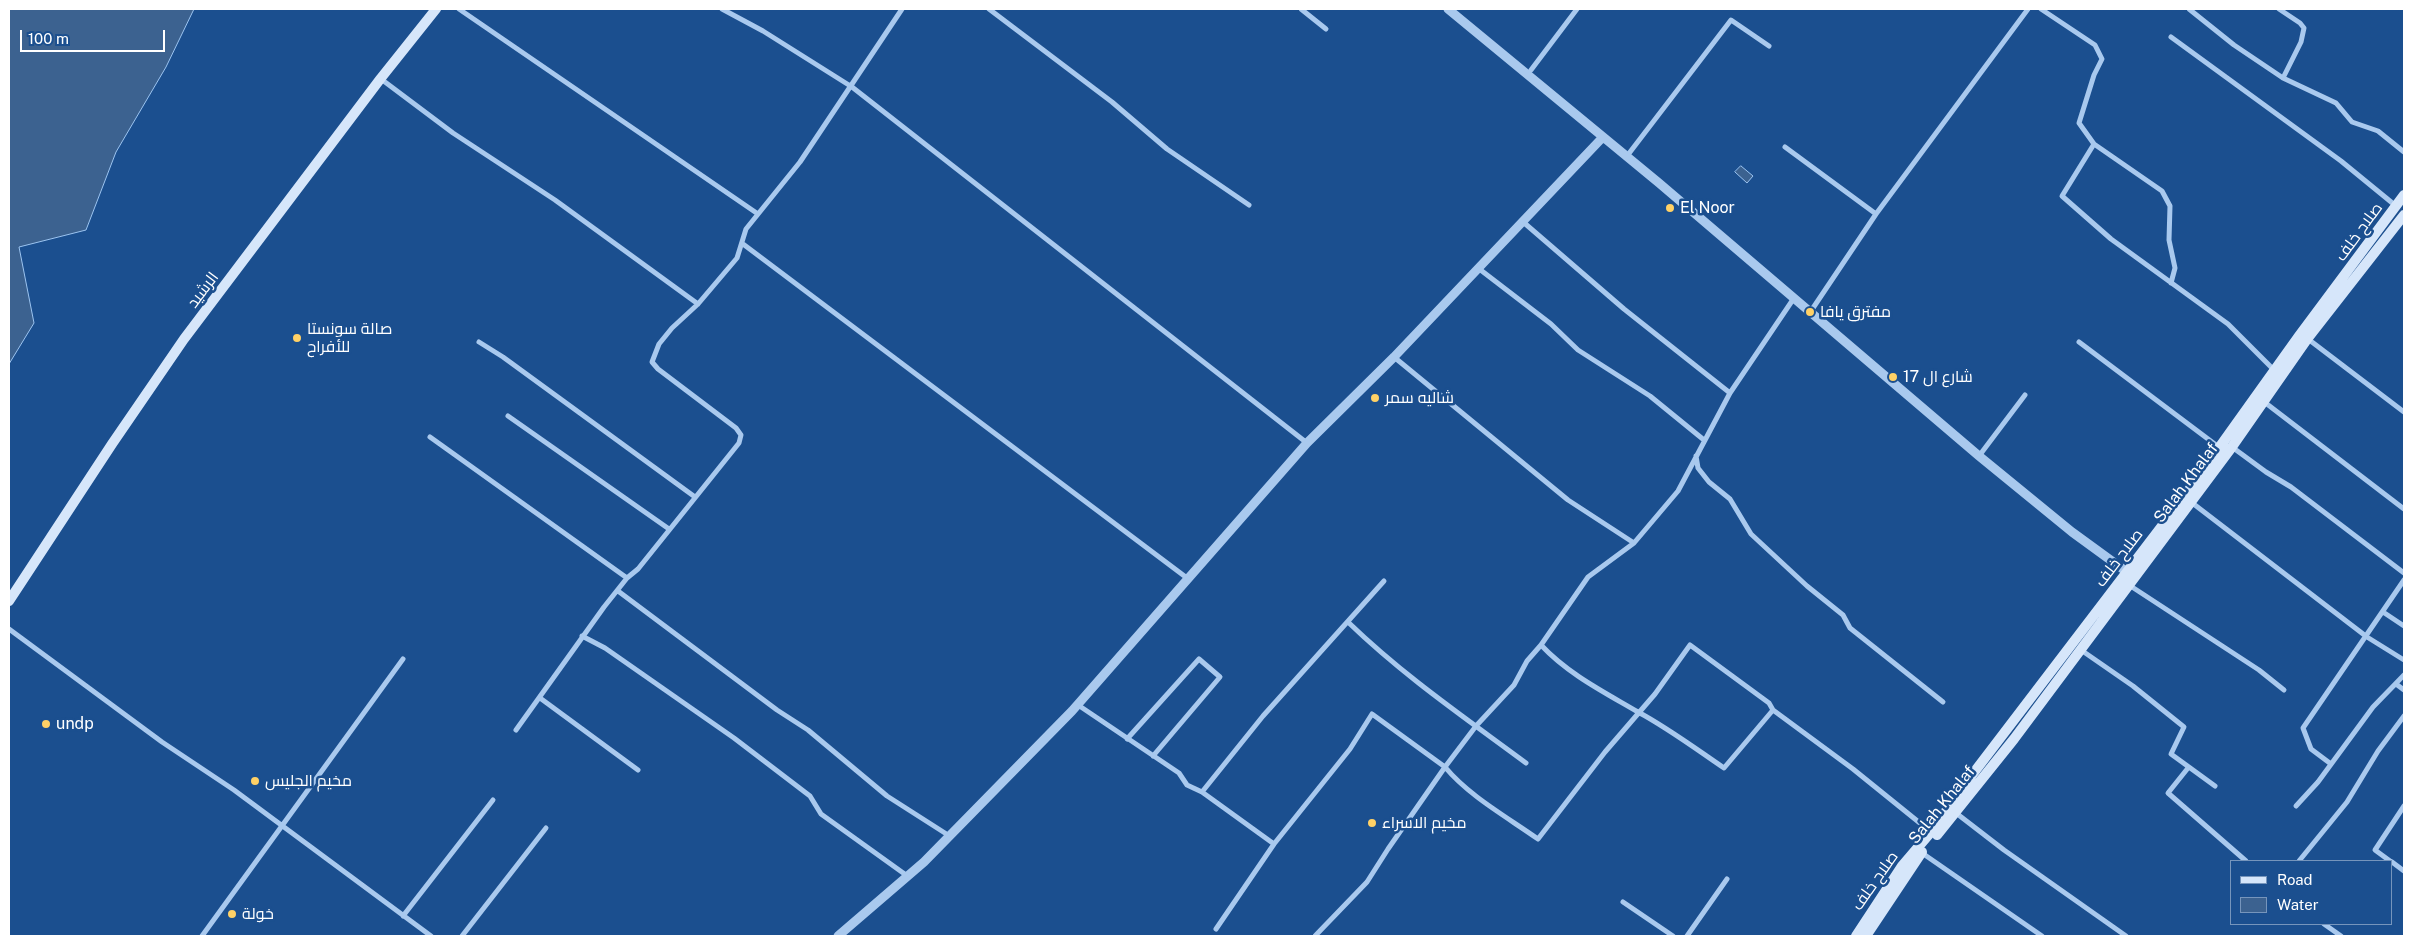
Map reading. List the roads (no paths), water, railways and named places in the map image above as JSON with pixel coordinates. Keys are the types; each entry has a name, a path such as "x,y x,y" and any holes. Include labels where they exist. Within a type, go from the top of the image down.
{"main road":[{"name":"الرشيد","path":"9,601 112,444 184,339 381,78 436,9"},
{"name":"صلاح خلف","path":"1856,936 1902,866 1932,832 1972,774 2130,578 2275,370 2404,195"},
{"name":"Salah Khalaf","path":"1866,936 1922,853 1956,813 2081,650 2130,578 2232,447 2262,400 2308,338 2404,215"}],"street":[{"path":"459,9 758,214"},
{"path":"722,9 763,31 852,87 1307,444"},
{"path":"516,730 582,636 626,578 638,569 739,443 741,435 736,428 658,369 652,362 659,344 698,304 737,258 743,244 746,228 800,162 852,87 902,9"},
{"path":"989,9 1112,102 1168,149 1249,205"},
{"path":"1301,9 1326,28"},
{"path":"1448,9 1627,156 1979,456 2072,532 2130,578 2284,690"},
{"path":"1531,70 1576,9"},
{"path":"1811,311 1876,214 2028,9"},
{"path":"2041,9 2095,45 2102,60 2094,74 2079,123 2094,144 2162,191 2170,206 2169,240 2175,268 2171,283"},
{"path":"2189,9 2234,44 2283,78 2336,103 2352,122 2378,131 2404,152"},
{"path":"2279,9 2300,23 2304,28 2301,42 2283,78"},
{"path":"1627,156 1730,20 1769,46"},
{"path":"2171,37 2341,161 2396,206"},
{"path":"381,78 454,133 555,200 698,304"},
{"path":"838,936 906,875 924,862 1078,705 1307,444 1394,357 1603,137"},
{"path":"2094,144 2062,196 2111,239 2228,324 2275,370"},
{"path":"1785,147 1876,214"},
{"path":"1522,221 1624,309 1730,393"},
{"path":"743,244 1188,578"},
{"path":"1478,268 1551,324 1578,350 1650,396 1704,440"},
{"path":"1315,936 1367,882 1445,767 1476,726 1514,685 1527,661 1541,645 1588,577 1634,543 1678,490 1730,393 1795,298"},
{"path":"2308,338 2404,412"},
{"path":"479,342 503,357 695,497"},
{"path":"2079,342 2220,448"},
{"path":"1394,357 1568,500 1634,543"},
{"path":"1979,456 2025,394"},
{"path":"2262,400 2404,509"},
{"path":"508,416 670,529"},
{"path":"430,437 626,578"},
{"path":"2232,447 2266,472 2291,486 2404,573"},
{"path":"1696,455 1698,468 1709,482 1730,499 1751,534 1807,586 1844,615 1850,628 1943,702"},
{"path":"2191,502 2367,637 2404,660"},
{"path":"2331,764 2311,749 2303,728 2367,637 2404,580"},
{"path":"1202,792 1263,716 1349,623 1384,581"},
{"path":"618,591 808,730 887,796 948,836"},
{"path":"2383,612 2404,626"},
{"path":"1349,623 1386,659 1526,763"},
{"path":"9,629 162,742 283,826 431,936"},
{"path":"582,636 605,648 734,738 810,796 821,814 906,875"},
{"path":"1541,645 1557,662 1582,676 1598,690 1639,712 1724,768 1773,710"},
{"path":"1216,929 1274,844 1325,782 1372,714 1445,767 1480,798 1538,839 1690,645 1769,703 1773,710 1853,769 1932,832"},
{"path":"2081,650 2133,686 2184,727 2171,754 2215,786"},
{"path":"202,936 403,659"},
{"path":"1127,740 1199,659 1220,676 1153,756"},
{"path":"2296,806 2318,782 2373,707 2404,675"},
{"path":"2396,684 2404,690"},
{"path":"540,698 638,770"},
{"path":"1078,705 1127,740 1179,773 1187,785 1202,792 1274,844"},
{"path":"2300,860 2347,802 2404,716"},
{"path":"2188,768 2168,793 2245,860"},
{"path":"403,916 493,800"},
{"path":"2388,860 2375,850 2404,806"},
{"path":"1956,813 2004,850 2126,936"},
{"path":"462,936 546,828"},
{"path":"1922,853 2042,936"},
{"path":"2393,863 2404,871"},
{"path":"1687,936 1726,879"},
{"path":"1623,902 1673,936"},
{"path":"2325,925 2341,936"}],"water":[{"path":"9,9 194,9 166,67 116,152 86,230 19,247 34,323 9,364"},
{"path":"1741,166 1753,176 1747,183 1735,172"}],"place":[{"name":"El Noor","path":"1670,208"},
{"name":"مفترق يافا","path":"1810,312"},
{"name":"صالة سونستا للأفراح","path":"297,338"},
{"name":"شارع ال 17","path":"1893,377"},
{"name":"شاليه سمر","path":"1375,398"},
{"name":"undp","path":"46,724"},
{"name":"مخيم الجليس","path":"255,781"},
{"name":"مخيم الاسراء","path":"1372,823"},
{"name":"خولة","path":"232,914"}]}
